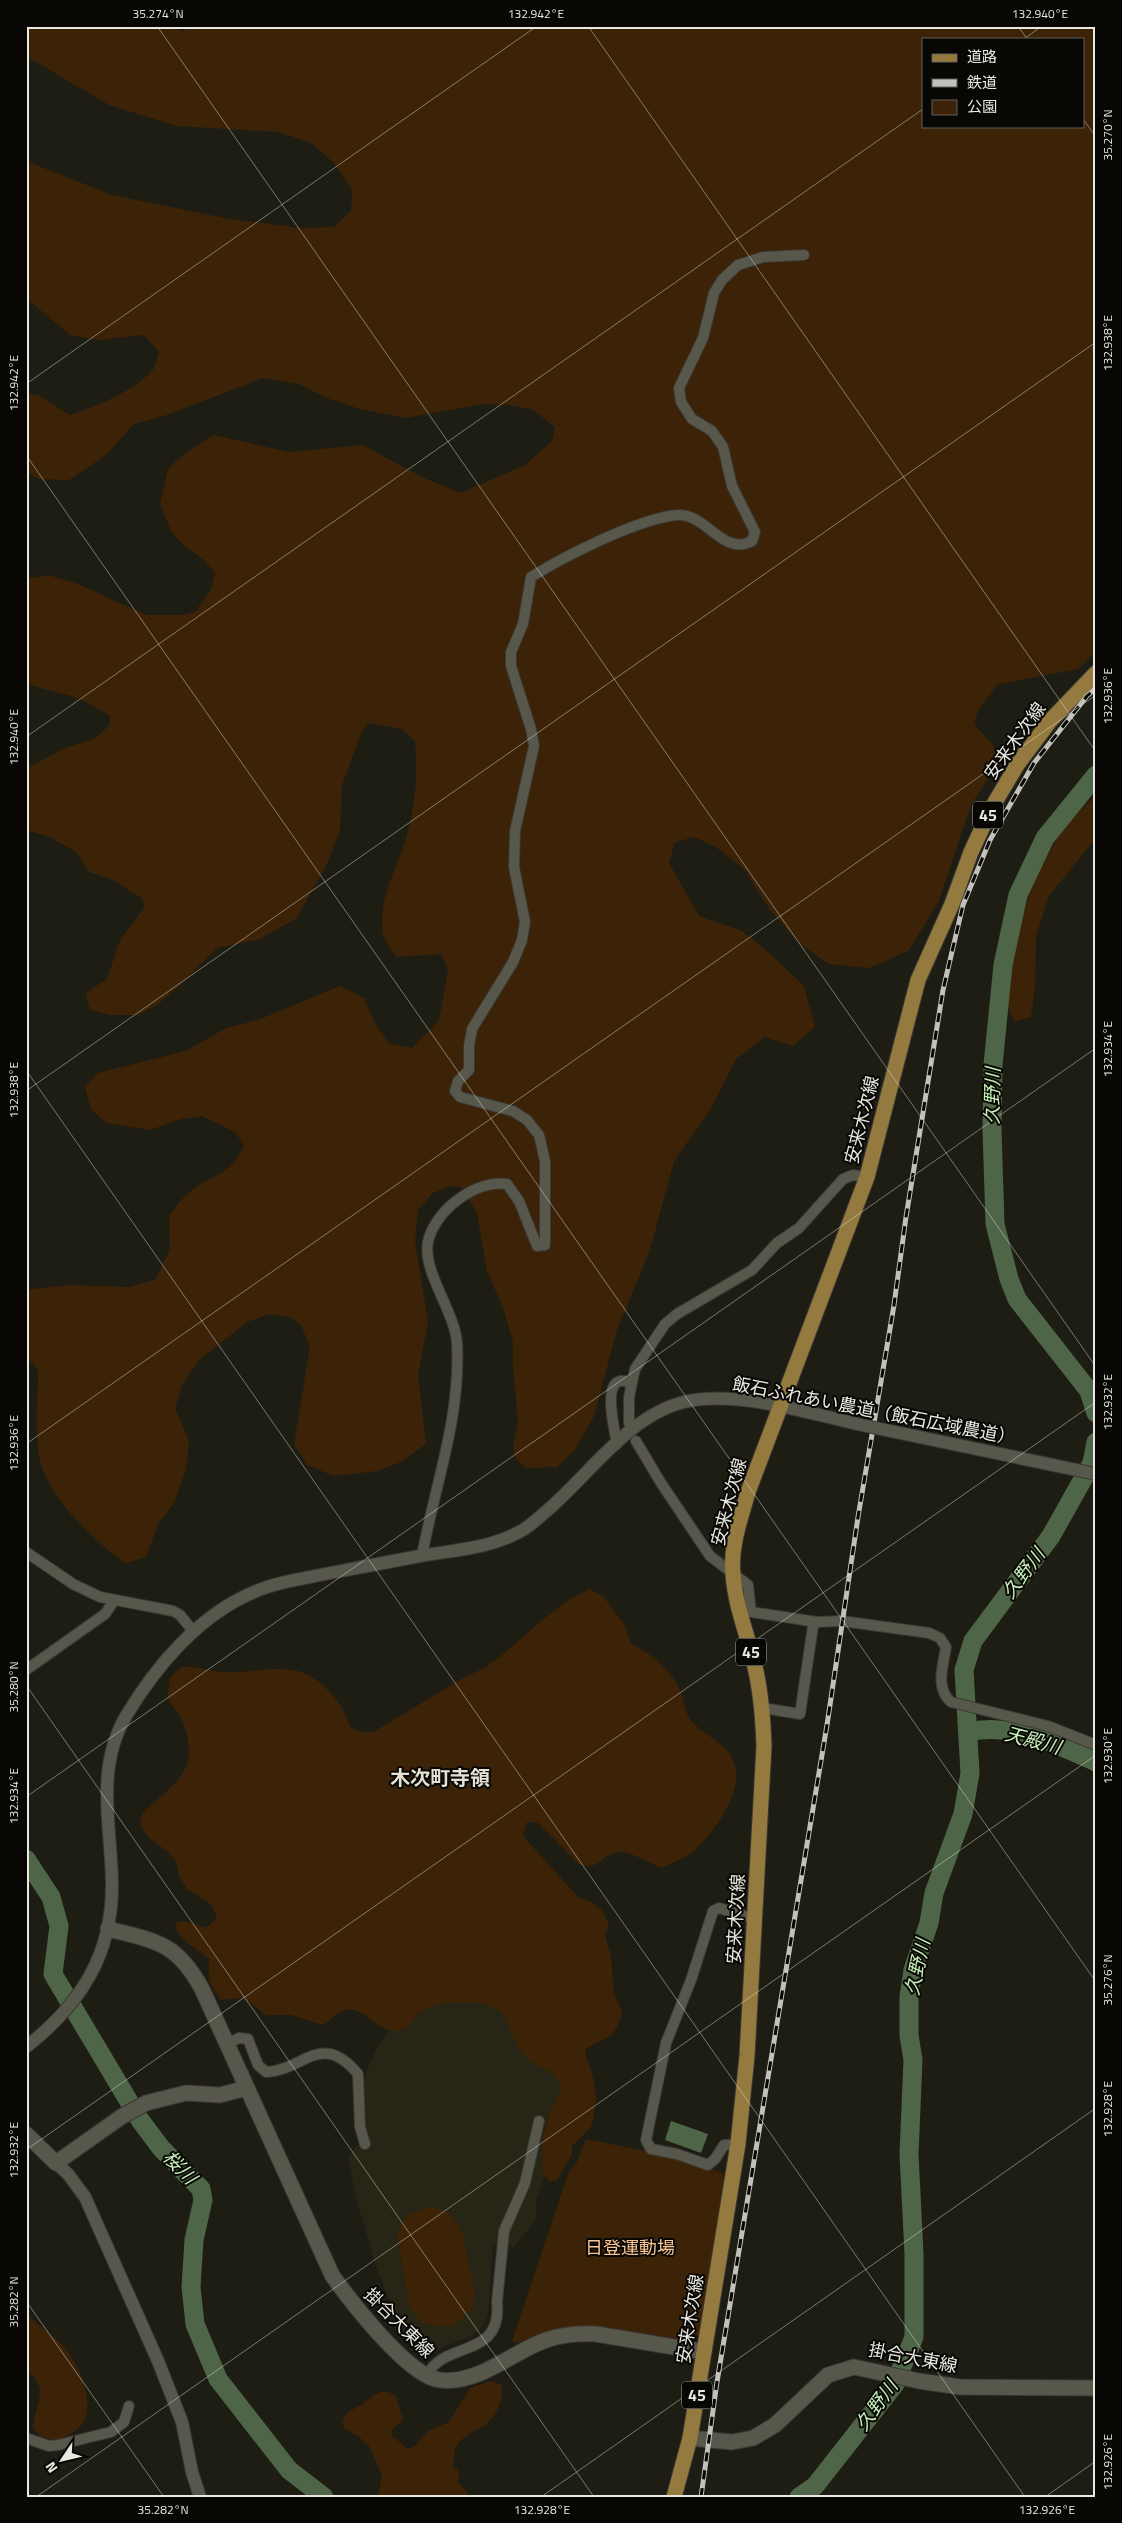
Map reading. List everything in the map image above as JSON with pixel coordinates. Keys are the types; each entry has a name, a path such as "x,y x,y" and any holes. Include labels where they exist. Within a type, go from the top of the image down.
{"main road":[{"name":"安来木次線","path":"674,2497 690,2438 738,2144 747,2056 764,1746 763,1708 754,1662 739,1613 733,1572 734,1544 748,1492 867,1177 918,980 952,904 971,852 991,809 1017,765 1050,721 1096,673"},
{"name":"掛合大東線","path":"108,1929 150,1940 180,1957 198,1982 332,2274 350,2300 417,2370 427,2376 445,2380 471,2376 546,2338 578,2333 596,2334 704,2352"},
{"path":"26,2134 56,2164 132,2110 146,2103 186,2093 220,2095 247,2088"},
{"name":"掛合大東線","path":"690,2438 732,2442 753,2438 775,2425 828,2375 840,2370 860,2367 919,2381 960,2386 1096,2388"}],"street":[{"path":"422,1556 453,1424 457,1390 457,1341 451,1318 433,1276 427,1243 433,1228 448,1208 477,1188 497,1182 507,1184 519,1201 537,1246 545,1245 545,1161 539,1134 527,1120 513,1111 460,1097 455,1091 458,1081 469,1070 468,1046 472,1029 513,962 522,940 525,922 520,887 514,867 515,831 534,746 531,729 511,666 511,652 523,624 531,577 631,527 679,515 696,520 730,544 745,546 752,541 755,532 732,486 723,447 712,431 692,419 681,402 679,388 703,338 714,293 722,280 738,266 763,257 804,255"},
{"path":"629,1423 628,1403 635,1369 665,1324 677,1314 752,1270 777,1243 799,1228 843,1179 854,1174 867,1177"},
{"path":"617,1444 611,1407 612,1390 615,1384 621,1381 631,1382"},
{"name":"飯石ふれあい農道（飯石広域農道）","path":"26,2047 61,2015 78,1996 94,1970 108,1929 112,1883 106,1790 111,1754 124,1720 136,1701 193,1632 238,1599 268,1586 422,1556 487,1546 522,1532 557,1503 617,1444 647,1418 680,1403 716,1398 779,1407 1096,1474"},
{"path":"636,1440 661,1483 710,1556 748,1585 751,1612 817,1622 842,1621 929,1633 940,1638 946,1647 940,1685 944,1696 950,1702 1048,1726 1096,1745"},
{"path":"26,1552 73,1584 114,1601 173,1611 180,1615 193,1632"},
{"path":"26,1670 105,1614 114,1601"},
{"path":"763,1708 800,1714 813,1626 817,1622"},
{"path":"738,2144 724,2145 715,2159 708,2165 677,2154 651,2149 646,2140 666,2043 691,1980 713,1911 719,1908 754,1919"},
{"path":"227,2044 240,2038 248,2039 258,2065 266,2072 321,2053 334,2054 342,2058 358,2074 360,2127 365,2144"},
{"path":"427,2376 436,2361 481,2343 495,2325 498,2314 497,2302 504,2231 525,2183 539,2120"},
{"path":"56,2164 68,2174 85,2197 158,2361 182,2422 192,2472 200,2497"},
{"path":"26,2438 49,2446 111,2432 124,2422 129,2406"}],"shaded area":[{"path":"472,1986 573,2067 560,2133 536,2201 536,2220 514,2247 493,2244 488,2316 481,2328 472,2336 425,2354 407,2338 378,2273 354,2191 349,2157 364,2135 361,2105 365,2074 379,2044 420,1990"},
{"path":"671,2121 708,2134 701,2153 665,2140"}],"green space":[{"path":"26,26 170,26 182,31 200,26 1096,26 1096,652 1078,669 998,684 978,710 974,724 992,744 999,761 971,805 938,903 908,951 869,968 829,964 800,944 770,910 744,869 716,847 694,837 675,842 669,863 699,916 742,931 767,951 804,986 815,1027 793,1046 765,1037 736,1059 710,1110 674,1161 650,1250 617,1330 594,1416 574,1451 557,1467 526,1468 515,1458 513,1448 518,1422 513,1367 513,1341 503,1308 487,1271 477,1213 461,1187 450,1186 433,1193 418,1210 415,1240 428,1322 418,1375 426,1444 401,1462 377,1471 334,1476 307,1465 294,1444 310,1347 301,1325 289,1317 269,1314 247,1322 199,1360 183,1383 175,1408 189,1441 186,1469 174,1503 158,1524 146,1557 126,1563 100,1543 73,1516 50,1485 43,1470 37,1434 38,1370 26,1356 26,1290 67,1285 130,1287 156,1279 170,1248 169,1216 183,1199 200,1184 227,1169 239,1155 244,1145 235,1132 202,1116 181,1119 150,1130 107,1123 91,1110 85,1087 98,1073 186,1051 226,1028 258,1020 340,986 364,998 377,1027 390,1044 412,1048 439,1021 448,969 441,954 396,957 386,943 383,934 383,907 386,894 408,831 413,808 416,786 416,753 415,741 402,729 368,723 361,734 342,785 340,830 328,862 297,918 260,939 217,948 158,1004 138,1015 110,1015 90,1010 86,993 107,979 120,940 144,908 143,899 111,879 89,872 76,852 50,837 26,830 26,769 65,748 94,739 110,725 110,716 76,698 26,683 26,579 48,575 78,584 146,615 182,615 195,612 211,590 215,573 203,559 183,545 171,531 160,504 168,469 179,458 213,435 289,452 362,445 424,478 461,493 525,465 552,441 555,427 533,410 509,405 484,404 405,418 360,409 327,398 299,384 263,378 164,416 134,424 106,455 69,480 39,479 26,472 26,394 38,395 70,415 103,403 144,379 152,371 159,352 144,335 98,340 70,335 26,298 26,161 112,195 230,219 300,228 334,227 351,211 352,189 333,162 311,143 279,132 177,126 109,105 26,56"},
{"path":"1096,795 1096,838 1049,896 1036,936 1035,988 1031,1017 1014,1021 1008,1007 1013,948 1033,882 1062,829"},
{"path":"589,1589 603,1596 624,1624 631,1644 652,1656 670,1673 679,1687 690,1719 723,1747 732,1758 736,1769 736,1782 728,1807 704,1841 689,1854 662,1868 637,1856 621,1852 610,1855 591,1866 579,1864 537,1822 527,1822 523,1836 579,1898 595,1904 604,1915 609,1926 605,1935 611,1956 614,1994 622,2012 613,2033 586,2049 585,2054 593,2076 596,2098 591,2127 572,2146 572,2154 557,2181 549,2181 542,2172 543,2139 550,2110 562,2090 555,2076 530,2061 521,2051 501,2013 495,2008 486,2005 463,2002 450,2003 422,2011 407,2027 396,2031 382,2027 363,2014 351,2009 340,2012 323,2025 291,2015 266,2015 244,1998 221,2000 209,1981 209,1959 186,1942 175,1927 177,1922 184,1921 206,1928 217,1918 212,1905 187,1889 179,1876 176,1861 167,1851 149,1838 140,1824 142,1814 174,1784 182,1775 187,1765 189,1753 188,1738 182,1720 168,1697 170,1678 181,1667 223,1672 278,1669 300,1672 310,1676 330,1692 340,1705 353,1729 373,1732 458,1681 489,1665 550,1614 575,1596"},
{"name":"日登運動場","path":"586,2139 680,2158 722,2173 724,2176 701,2333 689,2340 559,2328 516,2343 512,2341 569,2171 576,2164"},
{"path":"429,2207 449,2212 462,2230 475,2294 472,2308 456,2325 443,2327 422,2323 409,2306 397,2234 405,2219"},
{"path":"26,2314 53,2336 72,2357 86,2391 87,2409 84,2421 74,2432 57,2441 41,2437 33,2427 40,2389 33,2376 26,2370"},
{"path":"490,2381 501,2384 502,2387 502,2398 496,2412 485,2424 461,2441 456,2447 454,2454 453,2466 459,2472 458,2482 471,2497 378,2497 382,2476 369,2446 358,2436 345,2429 342,2421 347,2414 372,2396 381,2392 396,2396 403,2419 392,2430 392,2436 408,2449 415,2446 428,2431 449,2422 470,2388"}],"waterway":[{"name":"久野川","path":"1096,775 1045,838 1018,895 1003,965 993,1065 992,1130 995,1224 1009,1279 1017,1299 1089,1391 1096,1413"},
{"name":"久野川","path":"799,2497 815,2486 895,2384 914,2337 914,2254 909,2154 913,2060 909,2035 909,1997 913,1970 929,1923 934,1893 963,1814 970,1773 964,1670 973,1641 1051,1536 1092,1463 1096,1442"},
{"name":"天殿川","path":"968,1732 985,1730 1018,1732 1066,1748 1096,1762"},
{"name":"桜川","path":"26,1859 51,1897 59,1926 53,1974 140,2120 161,2148 201,2189 203,2200 194,2240 191,2287 195,2324 218,2379 289,2470 324,2497"}],"railway":[{"path":"701,2497 717,2382 827,1725 858,1517 894,1305 906,1217 943,990 963,905 990,840 1034,763 1087,696 1096,688"}],"district":[{"name":"木次町寺領","path":"440,1778"}]}
